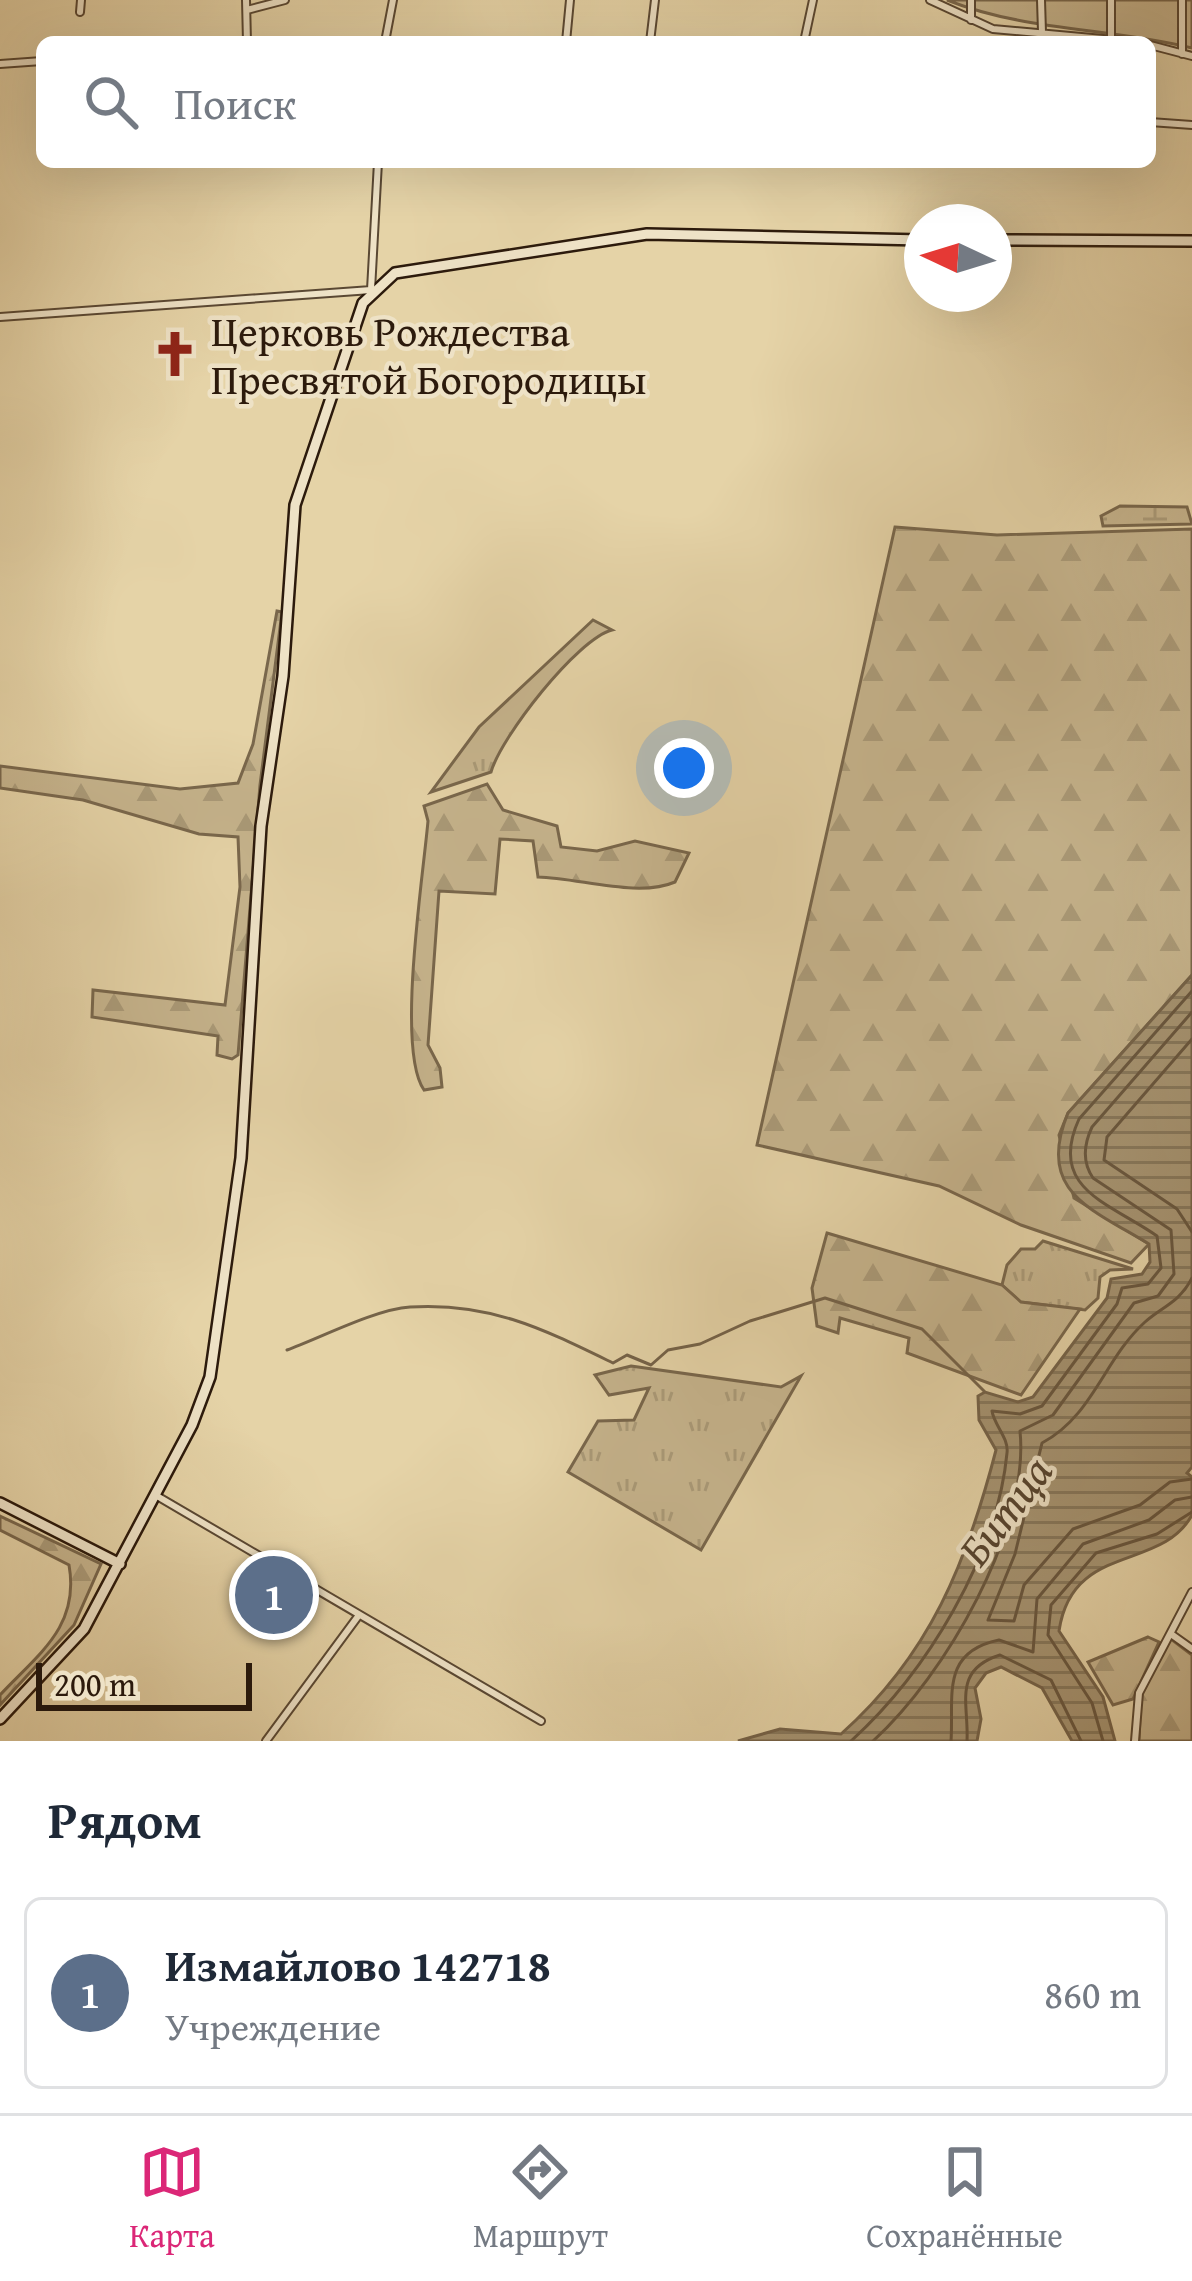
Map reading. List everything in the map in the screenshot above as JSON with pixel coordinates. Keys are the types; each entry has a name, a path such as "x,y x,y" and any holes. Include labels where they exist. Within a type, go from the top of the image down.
{"street":[{"path":"80,12 81,0"},
{"path":"246,0 247,36"},
{"path":"248,10 285,0"},
{"path":"386,36 393,0"},
{"path":"567,36 570,0"},
{"path":"651,36 655,0"},
{"path":"805,36 812,0"},
{"path":"930,0 993,29 1084,36"},
{"path":"970,0 971,20"},
{"path":"1041,0 1042,33"},
{"path":"1111,0 1112,36"},
{"path":"1182,0 1182,54"},
{"path":"1156,47 1192,56"},
{"path":"0,64 36,61"},
{"path":"1156,122 1192,125"},
{"path":"371,290 378,168"},
{"path":"0,1719 77,1639 157,1496 202,1402 219,1329 248,1080 261,826 283,676 294,514 312,445 363,303 371,290 395,273 647,234 904,240"},
{"path":"1012,240 1192,241"},
{"path":"0,317 371,290"},
{"path":"157,1496 542,1721"},
{"path":"0,1503 120,1564"},
{"path":"1135,1741 1139,1693 1192,1592"},
{"path":"266,1741 359,1615"},
{"path":"1171,1634 1192,1649"}],"green space":[{"path":"947,0 1192,0 1192,48 1156,40 1156,36 1037,24"},
{"path":"1120,506 1187,507 1192,524 1103,526 1101,516"},
{"path":"895,527 997,535 1192,529 1192,975 1068,1113 1059,1135 1074,1198 1149,1244 1131,1263 1021,1225 939,1186 757,1145"},
{"path":"277,611 282,612 260,785 238,1055 232,1059 217,1055 218,1036 92,1017 93,990 225,1005 240,887 238,837 199,834 83,800 0,788 0,766 180,789 238,783 253,744"},
{"path":"593,620 612,630 580,651 542,691 509,736 491,772 431,792 479,727"},
{"path":"487,784 503,810 557,826 561,847 597,851 635,841 689,853 675,882 626,888 538,877 533,841 500,839 495,894 439,891 428,1045 440,1068 442,1087 424,1090 416,1069 412,1002 428,821 424,806"},
{"path":"827,1233 1002,1285 1021,1302 1080,1309 1021,1395 907,1353 909,1338 840,1318 838,1333 817,1326 812,1288"},
{"path":"1043,1241 1133,1269 1110,1270 1100,1277 1098,1298 1085,1310 1020,1302 1002,1285 1007,1265 1021,1249 1035,1249"},
{"path":"631,1366 781,1387 801,1376 701,1550 568,1472 598,1421 634,1420 649,1388 609,1395 595,1375"},
{"path":"0,1516 101,1564 74,1625 0,1705 0,1695 53,1638 71,1587 69,1565 0,1530"},
{"path":"1167,1636 1192,1655 1192,1741 1139,1741 1141,1689"},
{"path":"1148,1637 1159,1642 1133,1699 1113,1705 1088,1662"}],"water":[{"name":"Битца","path":"1192,975 1192,1467 1187,1473 1192,1477 1192,1515 1160,1545 1099,1570 1081,1583 1067,1603 1059,1631 1103,1697 1115,1741 1072,1741 1042,1688 1001,1667 986,1673 975,1688 981,1719 977,1741 738,1741 780,1729 841,1734 872,1704 922,1639 972,1531 996,1450 979,1420 978,1396 985,1392 1018,1402 1033,1397 1107,1298 1111,1279 1142,1274 1150,1262 1149,1244 1075,1195 1059,1162 1060,1140 1068,1113"}],"waterway":[{"path":"287,1350 381,1313 439,1307 515,1320 613,1363 627,1355 651,1365 668,1350 700,1344 750,1321 825,1298 922,1329 984,1391"}],"place":[{"name":"Церковь Рождества Пресвятой Богородицы","path":"175,354"},
{"name":"Измайлово 142718","path":"274,1595"}]}
